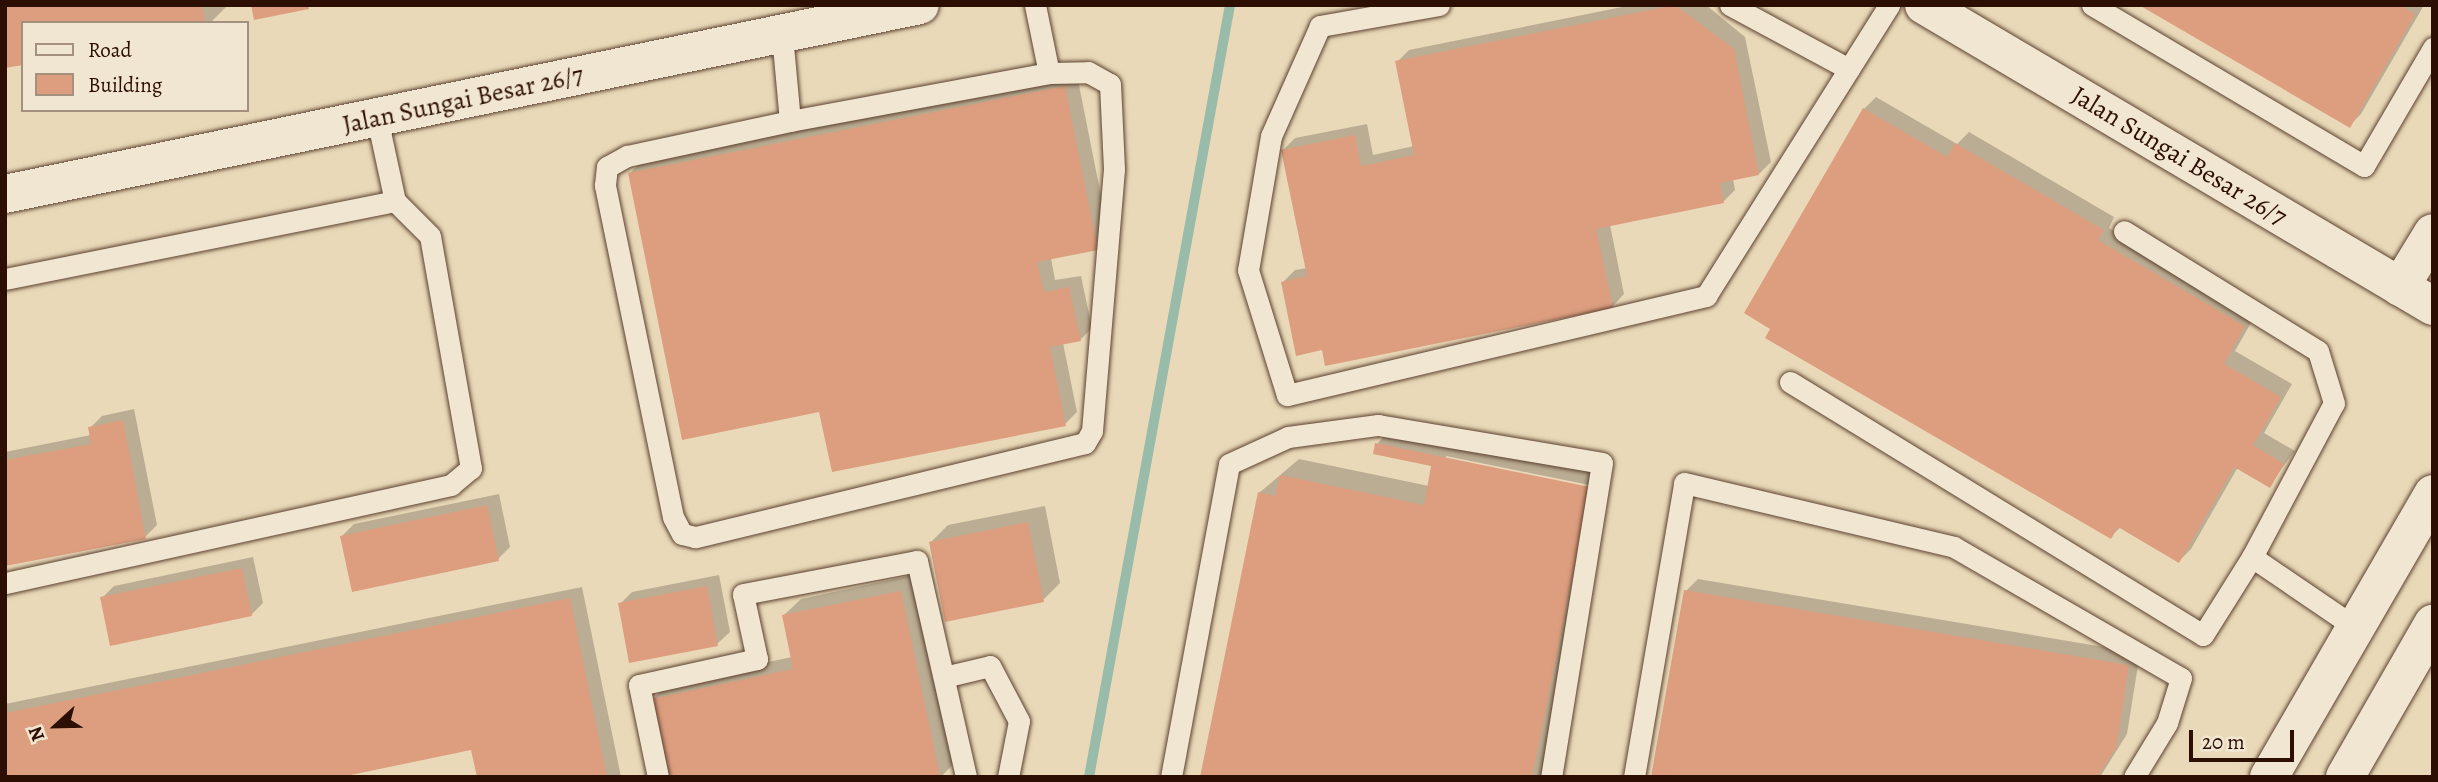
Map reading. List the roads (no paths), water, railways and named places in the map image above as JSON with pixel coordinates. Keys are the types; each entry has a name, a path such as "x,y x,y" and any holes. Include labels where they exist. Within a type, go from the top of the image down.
{"street":[{"name":"Jalan Sungai Besar 26/7","path":"5,194 920,5"},
{"name":"Jalan Sungai Besar 26/7","path":"1924,5 2433,306"},
{"path":"2400,286 2433,233"},
{"path":"2269,777 2433,494"},
{"path":"2345,777 2433,624"}],"lane":[{"path":"1035,5 1049,72"},
{"path":"1439,5 1320,26 1271,136 1248,270 1287,395 1706,296 1889,5"},
{"path":"1730,5 1849,69"},
{"path":"2092,5 2364,166 2433,48"},
{"path":"782,35 790,121"},
{"path":"1049,72 1088,72 1110,83 1114,169 1110,252 1091,430 1085,443 695,537 682,534 673,517 605,185 607,167 627,156 790,121 1049,72"},
{"path":"5,583 451,485 471,468 430,236 395,201 377,118"},
{"path":"5,279 395,201"},
{"path":"1790,382 2203,635 2252,557 2334,403 2318,351 2124,231"},
{"path":"1171,777 1229,464 1288,437 1378,425 1602,463 1551,777"},
{"path":"1634,777 1684,483 1955,547 2181,678 2167,723 2134,777"},
{"path":"2252,557 2356,628"},
{"path":"658,777 639,685 757,659 743,594 917,561 966,777"},
{"path":"944,677 990,666 1019,721 1009,777"}],"waterway":[{"path":"1089,777 1230,5"}]}
